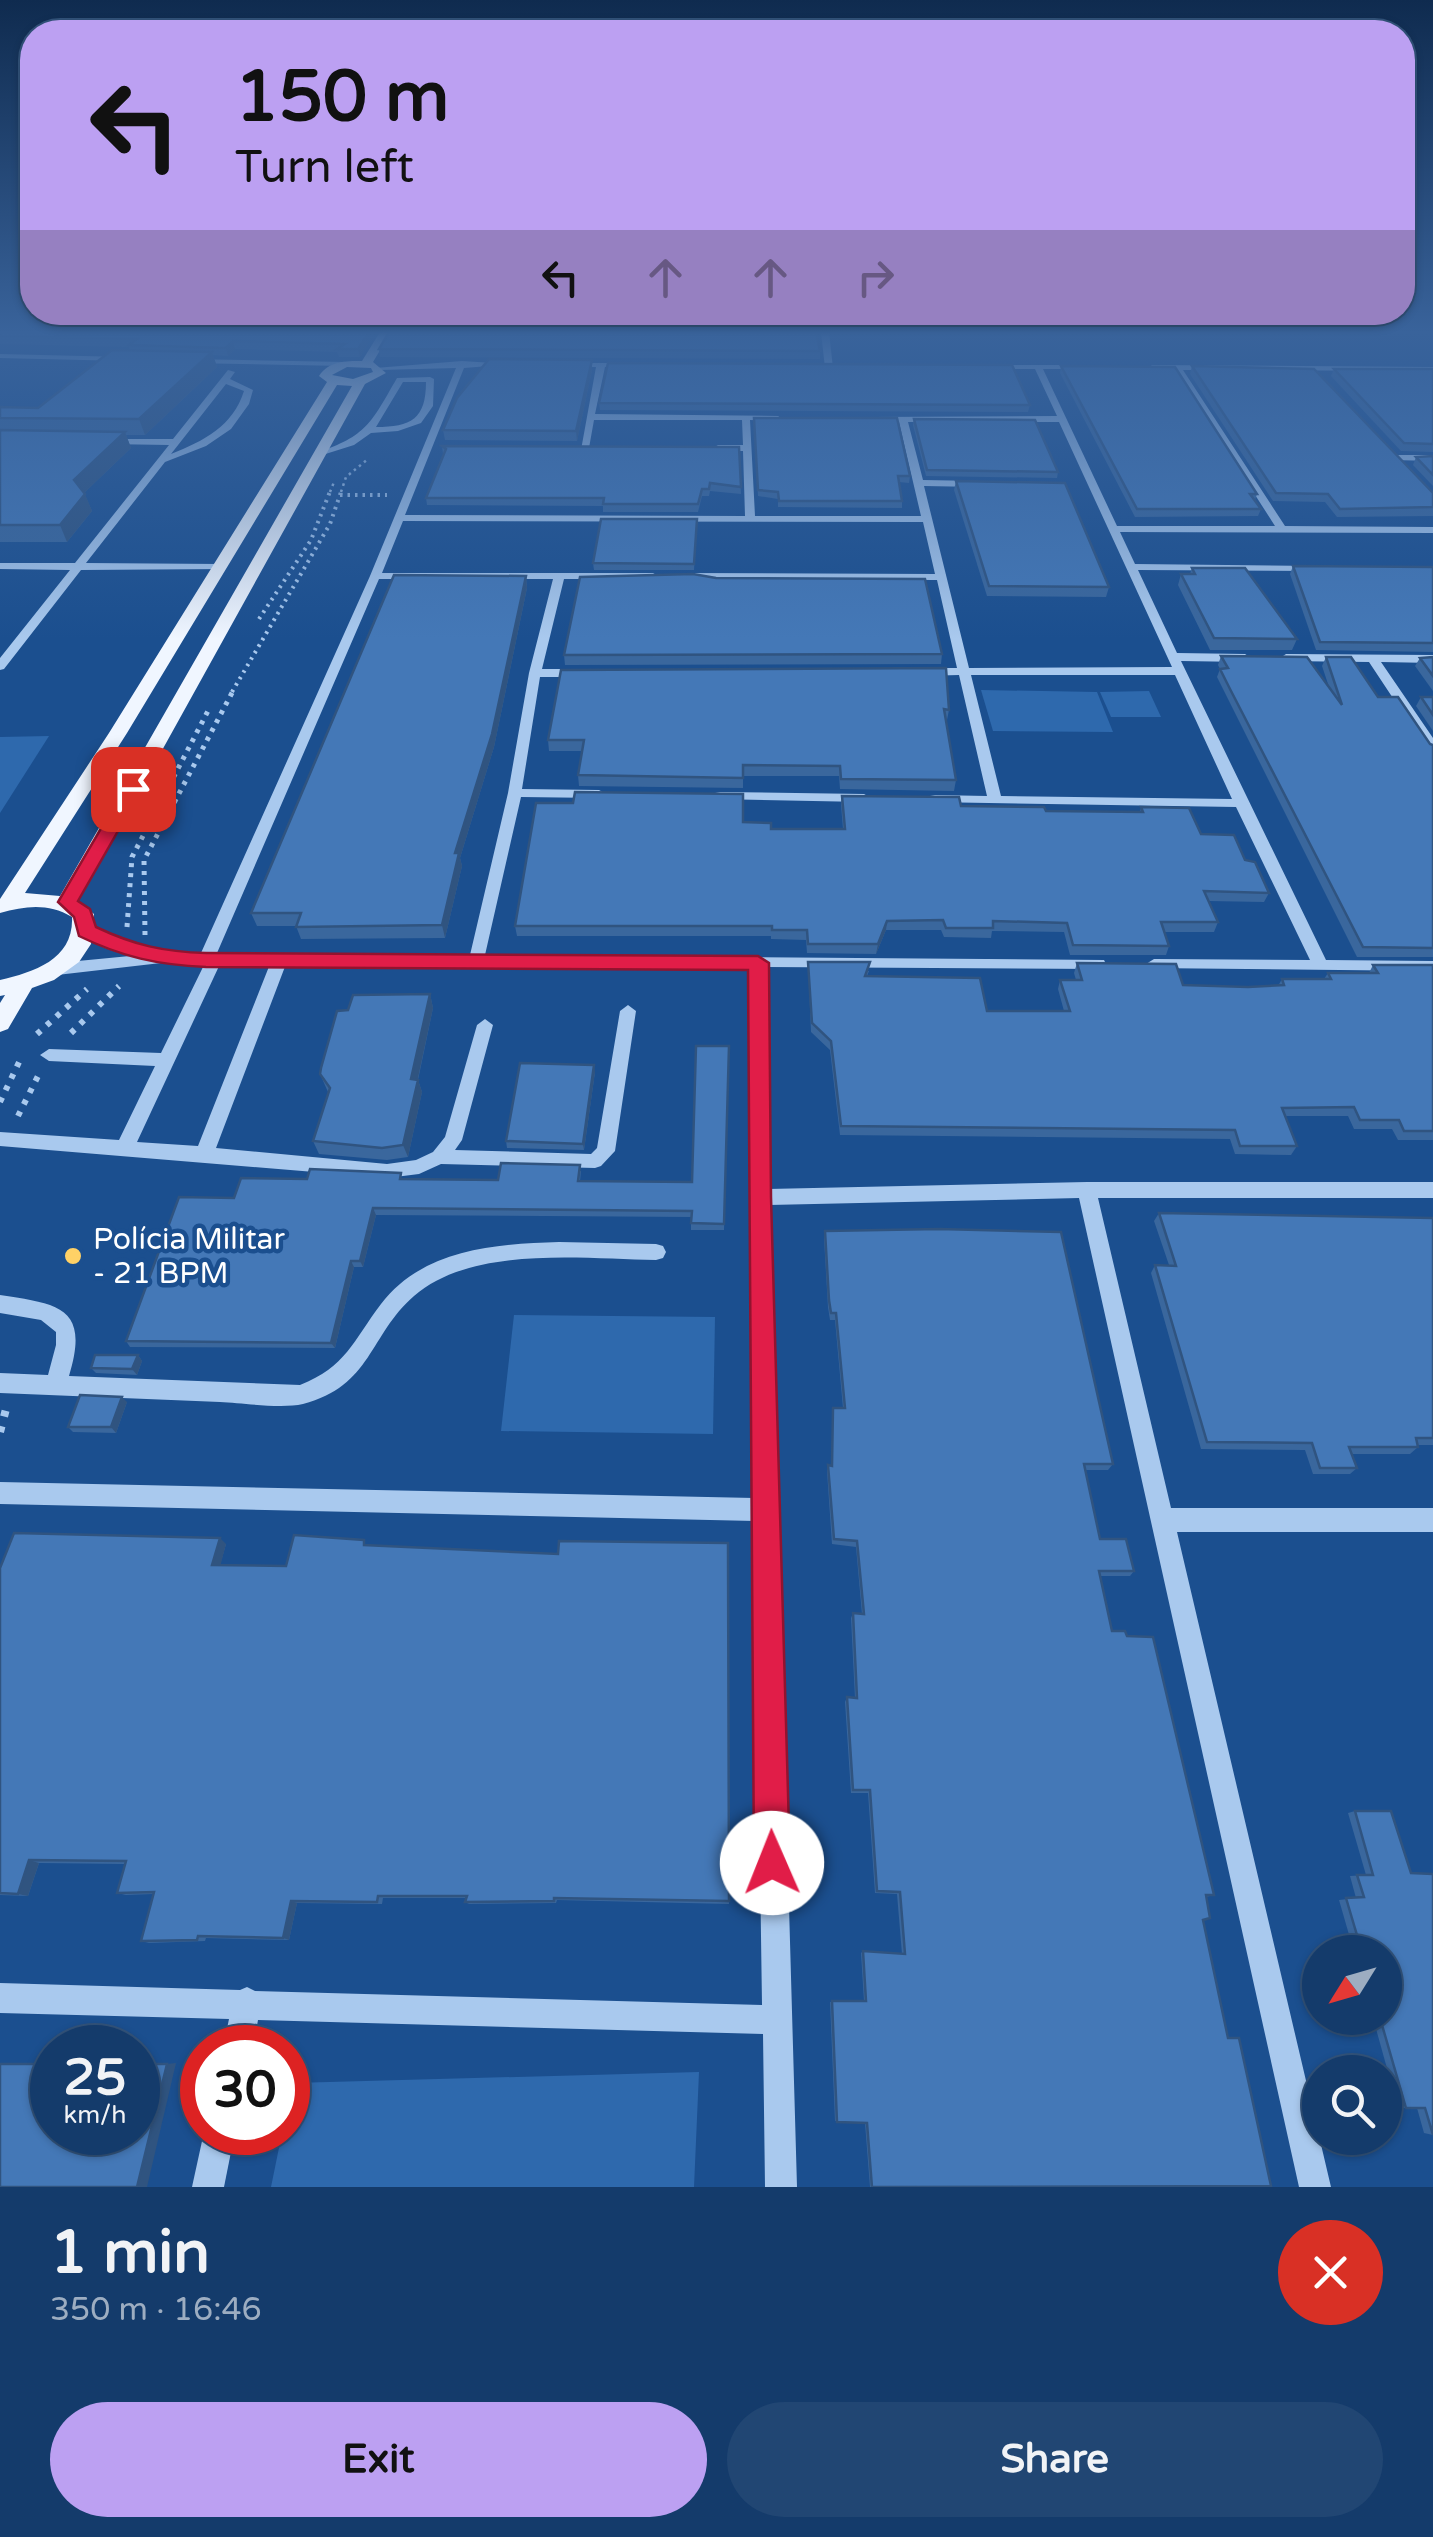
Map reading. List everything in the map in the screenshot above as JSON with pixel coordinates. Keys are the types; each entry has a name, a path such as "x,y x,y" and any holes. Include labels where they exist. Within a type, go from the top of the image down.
{"main road":[{"path":"4,905 220,567 298,434"},
{"path":"68,902 331,434"},
{"path":"0,1024 12,986 57,969 77,950 86,931 83,914 68,902 40,898 4,905"}],"street":[{"path":"0,666 182,434"},
{"path":"162,460 197,448 214,434"},
{"path":"320,455 369,434"},
{"path":"124,1148 210,960 434,434"},
{"path":"584,448 587,434"},
{"path":"747,434 750,518"},
{"path":"907,434 938,577 995,799"},
{"path":"1068,434 1321,965"},
{"path":"1220,434 1280,528"},
{"path":"100,441 176,442"},
{"path":"1384,445 1408,471"},
{"path":"428,448 447,448"},
{"path":"565,448 602,448"},
{"path":"712,448 748,448"},
{"path":"1396,458 1433,458"},
{"path":"919,484 996,484"},
{"path":"1072,485 1091,485"},
{"path":"399,518 926,519"},
{"path":"1114,529 1433,530"},
{"path":"0,566 220,567"},
{"path":"1132,567 1320,568"},
{"path":"476,961 515,793 535,673 560,575"},
{"path":"375,576 659,576"},
{"path":"679,576 938,577"},
{"path":"904,672 1254,658"},
{"path":"1274,658 1433,659"},
{"path":"1372,658 1433,748"},
{"path":"535,673 593,673"},
{"path":"515,793 611,794"},
{"path":"707,796 880,798"},
{"path":"918,798 1241,803"},
{"path":"86,931 120,956"},
{"path":"57,969 120,956 279,961 1108,964"},
{"path":"204,1154 279,961"},
{"path":"758,963 759,1197 781,2187"},
{"path":"1127,964 1433,966"},
{"path":"439,1157 595,1161 606,1151 628,1011"},
{"path":"0,1139 387,1171 419,1167 439,1157 452,1140 485,1025"},
{"path":"49,1055 166,1060"},
{"path":"759,1197 1088,1190 1433,1190"},
{"path":"1088,1190 1315,2187"},
{"path":"0,1383 300,1394 332,1384 353,1368 403,1292 428,1273 464,1260 524,1253 656,1252"},
{"path":"0,1304 49,1312 64,1325 70,1342 55,1385"},
{"path":"0,1493 765,1510"},
{"path":"1162,1520 1433,1520"},
{"path":"0,1998 248,2002 775,2020"},
{"path":"243,2025 248,2002"},
{"path":"208,2187 215,2155"}],"path":[{"path":"154,957 144,860 261,636 330,524 346,477 366,462 376,434"},
{"path":"258,622 311,540 339,466"},
{"path":"298,494 408,495"},
{"path":"0,1102 28,1042 120,956 132,858 211,706"}],"shaded area":[{"path":"981,690 1097,692 1113,732 993,731"},
{"path":"1149,691 1161,717 1111,717 1100,692"},
{"path":"49,736 0,813 0,737"},
{"path":"514,1315 715,1317 713,1434 501,1431"},
{"path":"699,2072 694,2187 271,2187 278,2155 310,2155 310,2083"}],"building":[{"path":"0,434 123,434 74,480 85,494 60,525 0,525"},
{"path":"755,434 901,434 910,476 898,476 902,501 779,501 778,492 758,490"},
{"path":"918,434 1041,434 1058,472 927,470"},
{"path":"1097,434 1218,434 1257,494 1250,494 1261,509 1137,509"},
{"path":"1237,434 1376,434 1433,493 1433,507 1340,509 1328,494 1276,493"},
{"path":"1396,434 1433,434 1433,444 1404,443"},
{"path":"442,446 739,447 741,487 710,483 709,489 702,489 698,504 603,504 604,498 426,498 446,449"},
{"path":"1433,456 1433,475 1416,457"},
{"path":"956,481 1065,483 1109,587 989,586"},
{"path":"601,519 697,519 694,564 593,563"},
{"path":"1293,566 1433,567 1433,643 1320,642"},
{"path":"1192,568 1245,568 1297,639 1214,638 1181,574 1195,574"},
{"path":"693,574 716,578 925,579 942,654 564,655 580,577"},
{"path":"394,575 526,576 492,734 455,853 459,853 442,925 296,927 301,913 251,913"},
{"path":"1221,656 1307,657 1342,705 1326,657 1351,657 1378,697 1398,697 1433,745 1433,948 1363,947 1220,669 1228,668"},
{"path":"1433,657 1433,676 1420,658"},
{"path":"946,668 949,710 944,709 956,780 841,779 840,766 743,765 743,778 578,775 584,740 548,740 561,670"},
{"path":"1421,697 1433,697 1433,715"},
{"path":"575,792 743,794 743,822 771,823 771,829 845,829 842,796 959,797 961,806 1044,807 1046,811 1143,812 1141,807 1189,808 1201,834 1234,835 1245,860 1255,862 1269,893 1204,891 1218,922 1161,922 1169,946 1073,945 1067,923 993,921 993,928 946,928 943,920 887,921 878,944 808,944 807,930 772,930 772,926 515,926 536,803 573,803"},
{"path":"808,962 870,962 865,976 980,978 987,1011 1070,1011 1060,980 1082,980 1077,963 1176,964 1183,985 1248,987 1284,985 1282,979 1331,979 1328,973 1378,973 1373,965 1433,965 1433,1131 1404,1131 1399,1120 1360,1120 1354,1107 1282,1108 1297,1146 1240,1146 1235,1130 841,1126 831,1041 812,1023"},
{"path":"430,994 411,1079 418,1080 403,1145 382,1148 313,1141 330,1088 320,1074 337,1011 348,1010 353,995"},
{"path":"696,1046 729,1046 724,1224 691,1223 692,1211 373,1208 360,1261 351,1261 331,1343 126,1341 179,1197 234,1198 241,1178 307,1179 310,1169 401,1173 400,1179 498,1180 501,1163 580,1165 578,1181 692,1182"},
{"path":"520,1063 594,1065 583,1144 506,1141"},
{"path":"1159,1213 1433,1218 1433,1438 1416,1438 1418,1447 1349,1447 1357,1468 1320,1468 1312,1443 1207,1442 1155,1265 1176,1266"},
{"path":"825,1231 1061,1232 1113,1464 1084,1464 1100,1539 1126,1539 1134,1571 1099,1571 1112,1631 1153,1637 1214,1895 1206,1895 1210,1918 1203,1920 1228,2038 1239,2038 1271,2186 872,2187 867,2123 837,2122 832,2001 866,2001 863,1951 905,1954 900,1892 877,1891 870,1790 853,1790 847,1697 857,1698 853,1613 864,1614 857,1541 834,1539 828,1465 832,1466 833,1408 845,1408 836,1313 831,1313 829,1300"},
{"path":"95,1355 138,1355 132,1369 91,1368"},
{"path":"80,1395 122,1397 111,1427 68,1427"},
{"path":"14,1533 220,1538 212,1565 286,1566 294,1535 364,1540 364,1545 558,1554 559,1541 728,1543 729,1901 554,1898 465,1902 467,1896 378,1896 377,1902 291,1901 283,1938 198,1936 197,1940 141,1941 154,1892 117,1893 126,1861 29,1860 18,1894 0,1893 0,1568"},
{"path":"1355,1811 1391,1811 1411,1873 1433,1874 1433,2135 1425,2108 1406,2108 1402,2055 1391,2055 1385,2035 1402,2035 1402,1935 1357,1935 1346,1898 1364,1897 1357,1875 1373,1875"},
{"path":"0,2064 30,2064 30,2155 145,2155 137,2187 0,2187"},
{"path":"160,2064 167,2064 160,2093"}],"place":[{"name":"Polícia Militar - 21 BPM","path":"73,1256"}],"route":[{"path":"133,789 68,902 83,914 86,931 125,950 162,958 206,960 758,963 772,1863"}]}
